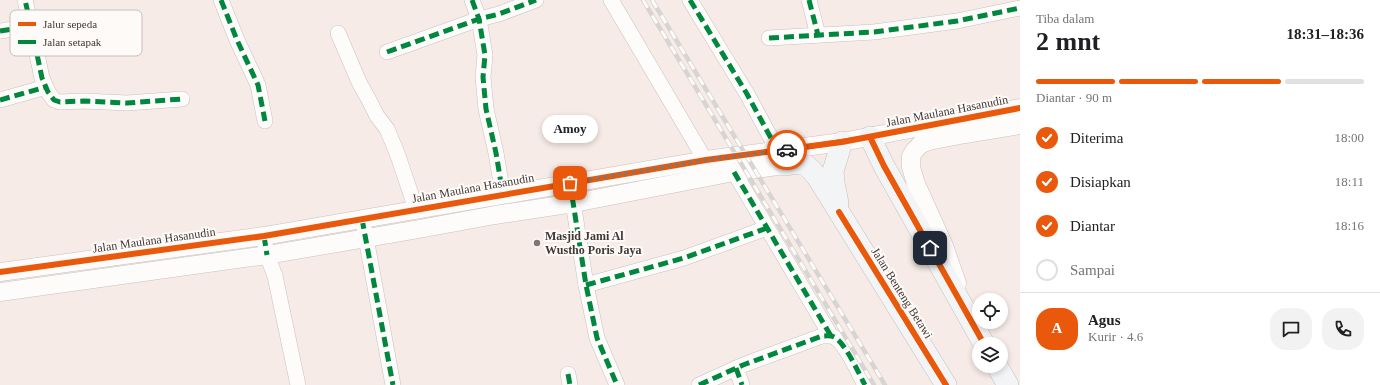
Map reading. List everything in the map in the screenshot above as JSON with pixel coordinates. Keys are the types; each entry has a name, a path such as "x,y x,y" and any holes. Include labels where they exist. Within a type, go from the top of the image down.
{"main road":[{"path":"870,137 884,166 980,337"},
{"path":"839,212 833,171 842,142"},
{"name":"Jalan Benteng Betawi","path":"782,158 801,163 809,167 818,178 946,385"},
{"path":"1001,373 1008,385"}],"street":[{"path":"25,0 27,10"},
{"path":"221,0 237,40 258,85 266,121"},
{"path":"472,0 479,19 484,55 483,77 486,109 504,195"},
{"path":"387,52 536,0"},
{"path":"611,0 715,176"},
{"path":"690,0 747,94 782,158"},
{"path":"809,0 818,35"},
{"path":"769,38 874,32 957,21 1020,8"},
{"path":"0,31 10,29"},
{"path":"338,33 359,82 377,116 387,129 397,153 416,209"},
{"path":"37,56 42,78 46,88 54,100 60,102 84,101 127,103 182,99"},
{"path":"0,100 46,88"},
{"name":"Jalan Maulana Hasanudin","path":"0,292 367,242 495,215 574,203 715,176 842,142 1020,108"},
{"path":"968,316 944,246 916,184 911,167 911,156 914,150 922,144 929,142 965,134 1020,125"},
{"name":"Jalan Maulana Hasanudin","path":"0,272 264,236 706,160 782,158"},
{"path":"734,172 831,336"},
{"path":"570,183 586,285 597,338 617,385"},
{"path":"362,219 393,385"},
{"path":"586,285 684,258 767,228"},
{"path":"264,236 267,255 275,276 298,385"},
{"path":"699,385 736,368 822,336 831,336 835,337 840,342 865,385"},
{"path":"736,368 742,385"}],"railway":[{"path":"643,0 874,385"},
{"path":"652,0 885,385"}],"marked path":[{"path":"25,0 27,10"},
{"path":"221,0 237,40 258,85 265,121"},
{"path":"472,0 479,19 485,55 483,77 486,109 496,153 503,195"},
{"path":"387,52 536,0"},
{"path":"690,0 747,94 778,151"},
{"path":"809,0 818,35"},
{"path":"769,38 874,32 957,21 1020,8"},
{"path":"0,31 10,29"},
{"path":"37,56 42,78 48,92 54,100 60,102 84,101 127,103 182,99"},
{"path":"0,100 46,87"},
{"path":"734,172 831,336"},
{"path":"570,183 586,285 597,338 617,385"},
{"path":"362,219 393,385"},
{"path":"586,285 684,258 767,228"},
{"path":"264,236 267,255"},
{"path":"699,385 743,365 822,336 834,337 843,345 865,385"},
{"path":"736,368 742,385"},
{"path":"568,374 570,385"}],"cycle path":[{"path":"0,272 264,236 706,160 842,142 1020,108"},
{"path":"870,137 884,166 980,337"},
{"path":"839,212 946,385"}],"way so far":[{"path":"570,183 706,160 787,150"}],"place":[{"name":"Amoy","path":"570,183"},
{"name":"Masjid Jami Al Wustho Poris Jaya","path":"537,243"}],"route":[{"path":"787,150 870,137 884,166 930,248"}]}
